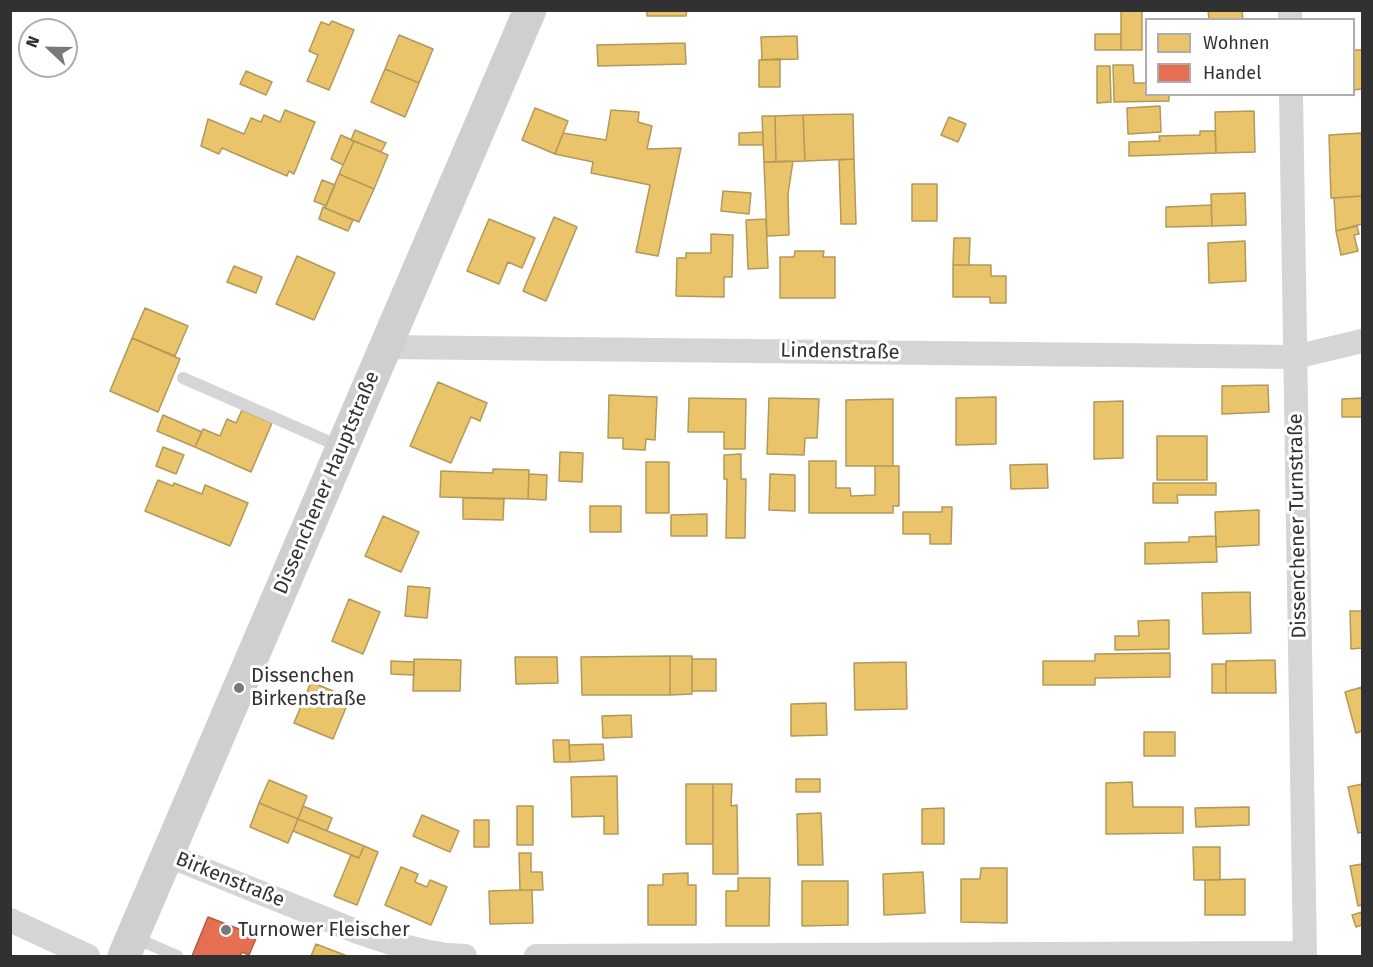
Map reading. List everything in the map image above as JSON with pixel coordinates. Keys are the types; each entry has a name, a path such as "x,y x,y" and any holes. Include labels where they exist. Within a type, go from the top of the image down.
{"main road":[{"name":"Dissenchener Hauptstraße","path":"128,946 530,10"}],"street":[{"name":"Dissenchener Turnstraße","path":"1291,96 1305,955"},
{"name":"Lindenstraße","path":"385,347 1295,357 1362,341"},
{"name":"Birkenstraße","path":"167,855 358,932 424,951 465,957"},
{"path":"10,920 87,957"},
{"path":"536,957 1305,955"}],"lane":[{"path":"183,378 343,447"},
{"path":"128,946 177,957"}],"building: Wohnen":[{"path":"647,10 687,10 686,16 647,16"},
{"path":"1121,10 1142,10 1142,50 1121,50"},
{"path":"1208,10 1242,10 1243,18 1209,18"},
{"path":"332,21 354,30 329,90 307,81 318,55 309,51 321,22 329,25"},
{"path":"1095,34 1121,34 1121,50 1095,50"},
{"path":"399,35 433,49 419,83 385,69"},
{"path":"797,36 798,59 762,60 761,37"},
{"path":"685,43 686,64 598,66 597,45"},
{"path":"1355,50 1362,50 1362,89 1355,90"},
{"path":"780,59 780,87 759,87 759,60"},
{"path":"1113,65 1133,65 1134,83 1145,83 1145,96 1169,96 1169,101 1114,102"},
{"path":"1097,66 1110,66 1111,102 1097,103"},
{"path":"385,69 419,83 405,117 371,102"},
{"path":"246,71 272,82 266,95 240,84"},
{"path":"1160,106 1161,132 1128,134 1127,108"},
{"path":"535,108 568,121 555,154 522,140"},
{"path":"285,110 315,122 294,174 289,171 287,176 222,148 219,154 201,146 208,119 244,134 251,118 261,122 264,115 280,122"},
{"path":"611,110 639,112 638,122 652,126 647,149 681,148 658,256 636,252 650,185 591,173 593,162 555,154 563,133 606,140"},
{"path":"1254,111 1255,152 1216,153 1215,112"},
{"path":"853,114 854,159 805,161 803,115"},
{"path":"803,115 805,161 776,162 775,116"},
{"path":"762,116 775,116 776,162 764,162"},
{"path":"949,117 966,124 958,142 941,135"},
{"path":"355,130 386,143 381,152 351,140"},
{"path":"1200,131 1215,131 1216,153 1129,156 1129,142 1160,141 1159,136 1200,135"},
{"path":"763,132 763,145 739,145 739,133"},
{"path":"1362,133 1362,196 1331,198 1329,135"},
{"path":"341,135 354,141 343,165 331,159"},
{"path":"354,141 388,155 374,189 339,174"},
{"path":"854,159 856,224 841,224 839,160"},
{"path":"793,161 788,194 789,235 767,236 764,162"},
{"path":"339,174 374,189 359,222 325,208"},
{"path":"322,180 335,185 326,206 314,201"},
{"path":"912,184 937,184 937,221 912,221"},
{"path":"723,191 751,193 749,214 721,211"},
{"path":"1245,193 1246,225 1212,226 1211,194"},
{"path":"1362,196 1362,224 1336,231 1334,198"},
{"path":"1211,205 1212,226 1166,227 1166,207"},
{"path":"323,207 353,220 348,231 319,219"},
{"path":"554,217 577,227 546,301 523,291"},
{"path":"489,219 535,238 522,268 508,262 499,284 467,271"},
{"path":"766,219 768,268 748,269 746,220"},
{"path":"1357,226 1359,234 1354,235 1358,251 1341,255 1336,231"},
{"path":"711,234 733,235 732,277 724,277 724,297 676,296 677,258 686,258 686,253 711,253"},
{"path":"954,238 970,238 969,265 953,265"},
{"path":"1245,241 1246,281 1209,283 1208,243"},
{"path":"795,251 824,251 823,257 835,257 835,298 780,298 780,257 794,257"},
{"path":"297,256 335,273 314,320 276,304"},
{"path":"953,265 991,265 991,276 1006,276 1006,303 990,303 990,297 953,297"},
{"path":"234,266 262,277 256,293 227,282"},
{"path":"145,308 188,326 175,356 132,338"},
{"path":"132,338 180,359 158,412 110,391"},
{"path":"438,382 487,403 480,421 471,417 451,463 410,446"},
{"path":"1268,385 1269,412 1222,414 1222,386"},
{"path":"609,395 657,397 655,440 646,439 645,450 623,449 623,438 608,438"},
{"path":"996,397 996,444 956,445 956,398"},
{"path":"689,398 746,399 745,449 724,449 724,432 688,432"},
{"path":"769,398 819,399 817,438 805,438 804,455 767,454"},
{"path":"1362,398 1362,417 1342,417 1342,399"},
{"path":"893,399 893,466 846,466 846,400"},
{"path":"1123,401 1123,458 1094,459 1094,402"},
{"path":"242,410 272,423 251,472 195,447 203,429 220,436 227,419 236,423"},
{"path":"163,415 202,432 195,447 157,431"},
{"path":"1157,436 1207,436 1207,480 1157,480"},
{"path":"163,447 184,455 176,474 156,466"},
{"path":"560,452 583,453 582,482 559,481"},
{"path":"741,454 741,479 746,479 745,538 726,538 727,479 724,479 724,455"},
{"path":"809,461 836,461 836,488 850,488 851,496 875,495 875,466 899,466 899,506 893,506 893,513 809,513"},
{"path":"646,462 669,462 669,513 646,513"},
{"path":"1047,464 1048,488 1011,489 1010,465"},
{"path":"493,469 529,470 528,499 440,497 441,471 493,473"},
{"path":"529,474 547,475 546,500 528,499"},
{"path":"770,474 795,475 795,511 769,510"},
{"path":"158,480 173,486 174,483 202,494 205,485 248,503 230,546 145,511"},
{"path":"1153,483 1216,483 1216,495 1177,495 1178,503 1153,503"},
{"path":"463,498 504,499 503,520 463,519"},
{"path":"590,506 621,506 621,532 590,532"},
{"path":"942,507 952,507 951,544 930,544 930,534 903,534 903,512 942,512"},
{"path":"1259,510 1259,545 1216,547 1215,512"},
{"path":"707,514 707,536 671,536 671,515"},
{"path":"383,516 419,532 401,572 365,556"},
{"path":"1216,536 1217,562 1145,564 1145,543 1189,542 1189,537"},
{"path":"408,586 430,588 427,618 405,616"},
{"path":"1250,592 1251,633 1203,634 1202,593"},
{"path":"349,599 380,612 363,654 332,641"},
{"path":"1350,611 1362,611 1362,648 1351,649"},
{"path":"1169,620 1169,649 1115,650 1115,636 1139,636 1138,621"},
{"path":"1170,653 1170,677 1095,678 1095,685 1043,685 1043,661 1095,661 1095,654"},
{"path":"670,656 692,656 692,694 670,695"},
{"path":"670,656 670,695 582,695 581,657"},
{"path":"515,657 557,657 558,683 516,684"},
{"path":"414,659 461,660 460,691 413,691"},
{"path":"692,659 716,659 716,691 692,691"},
{"path":"1275,660 1276,693 1226,693 1226,661"},
{"path":"391,661 414,662 414,675 391,674"},
{"path":"906,662 907,709 855,710 854,663"},
{"path":"1212,664 1226,664 1226,693 1212,693"},
{"path":"311,682 350,698 333,739 294,723"},
{"path":"1362,687 1362,731 1356,733 1345,692"},
{"path":"826,703 827,735 791,736 791,704"},
{"path":"631,715 632,737 603,738 602,716"},
{"path":"1144,732 1175,732 1175,756 1144,756"},
{"path":"553,740 569,740 570,762 554,762"},
{"path":"603,744 604,760 570,762 569,745"},
{"path":"617,776 618,834 604,834 604,816 572,817 571,777"},
{"path":"796,779 820,779 820,792 796,792"},
{"path":"269,780 307,796 298,819 259,803"},
{"path":"1132,782 1133,807 1183,807 1183,833 1106,834 1106,783"},
{"path":"686,784 713,784 713,844 686,844"},
{"path":"713,784 732,784 731,806 737,805 738,874 713,874"},
{"path":"1362,784 1362,832 1358,833 1348,787"},
{"path":"259,803 298,819 288,843 250,827"},
{"path":"303,806 332,818 327,831 298,819"},
{"path":"517,806 533,806 533,845 517,845"},
{"path":"1249,807 1249,825 1196,827 1195,808"},
{"path":"944,808 944,844 922,844 922,809"},
{"path":"821,813 823,865 798,865 797,814"},
{"path":"422,815 459,831 450,852 413,836"},
{"path":"298,819 364,846 359,858 293,831"},
{"path":"474,820 489,820 489,847 474,847"},
{"path":"364,846 378,852 357,905 334,896 351,855 359,858"},
{"path":"1193,847 1220,847 1220,880 1194,880"},
{"path":"519,853 531,853 531,872 542,872 543,890 520,890"},
{"path":"1362,864 1362,905 1358,906 1350,866"},
{"path":"401,867 418,874 415,882 427,887 430,880 447,887 431,925 385,905"},
{"path":"981,868 1007,868 1007,923 961,922 961,879 980,879"},
{"path":"923,872 925,913 884,915 883,874"},
{"path":"688,873 688,885 696,885 696,925 648,925 648,885 663,885 663,874"},
{"path":"738,878 770,878 769,926 726,926 726,891 738,891"},
{"path":"1245,879 1245,915 1205,915 1205,880"},
{"path":"802,881 848,881 848,925 802,926"},
{"path":"532,890 533,923 490,924 489,891"},
{"path":"1362,912 1362,925 1356,927 1352,915"},
{"path":"316,944 347,956 311,956"}],"building: Handel":[{"path":"208,917 257,936 249,955 242,952 240,956 192,956"}],"place":[{"name":"Dissenchen Birkenstraße","path":"239,688"},
{"name":"Turnower Fleischer","path":"226,930"}]}
